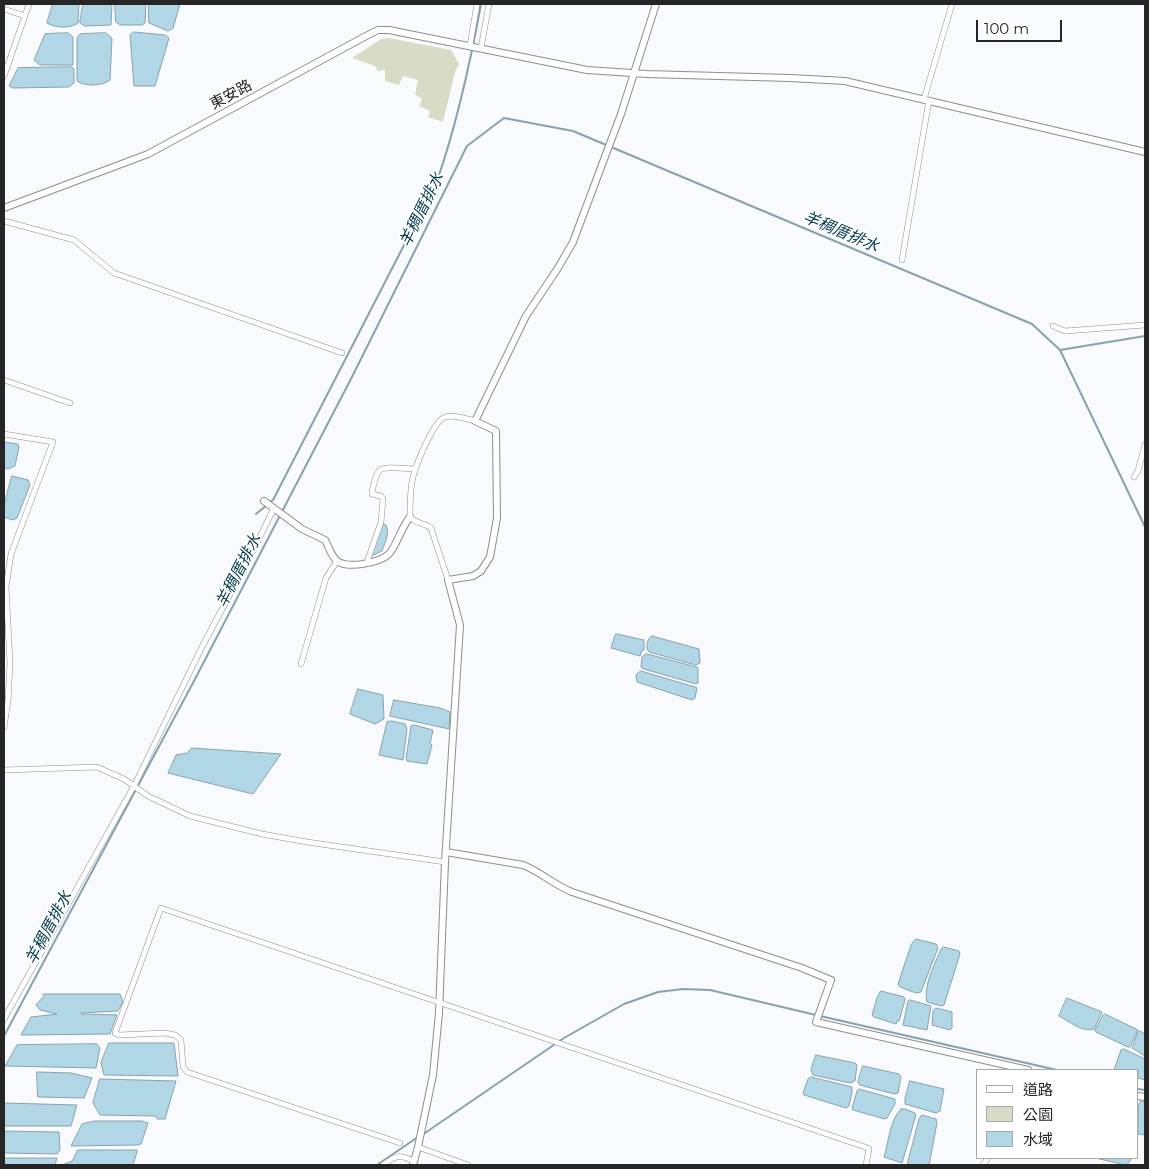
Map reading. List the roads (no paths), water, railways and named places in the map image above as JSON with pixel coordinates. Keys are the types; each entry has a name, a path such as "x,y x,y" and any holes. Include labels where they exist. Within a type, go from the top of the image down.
{"street":[{"path":"4,76 29,4"},
{"path":"475,46 477,4"},
{"path":"475,46 489,4"},
{"path":"476,421 526,316 573,242 606,155 656,4"},
{"path":"902,260 927,99 952,4"},
{"path":"4,9 26,16"},
{"name":"東安路","path":"4,208 148,154 378,30 389,30 475,46 587,70 832,79 927,99 1145,152"},
{"path":"4,221 74,240 114,273 342,352"},
{"path":"1054,326 1065,331 1145,325"},
{"path":"4,380 70,403"},
{"path":"264,501 302,529 326,540 331,553 337,561 348,565 377,560 389,554 410,516 412,482 415,469 436,424 443,418 451,416 476,421 496,431 496,518 490,557 481,570 473,576 448,580"},
{"path":"4,434 53,442 11,554 5,601 10,663 8,701 4,727"},
{"path":"1134,477 1138,471 1145,446"},
{"path":"367,562 383,514 383,499 381,496 372,494 378,472 381,469 388,468 415,469"},
{"path":"4,1019 134,787 203,645 274,508"},
{"path":"383,1165 396,1156 402,1156 414,1163 433,1074 440,1002 445,862 460,625 431,528 412,520 410,516"},
{"path":"301,664 326,578 337,561"},
{"path":"4,770 98,767 124,779 146,795 190,816 262,834 445,862"},
{"path":"446,852 523,865 534,869 559,887 572,892 793,965 831,980 816,1022 1024,1069"},
{"path":"400,1143 187,1072 183,1067 181,1040 175,1035 165,1033 115,1033 161,908 865,1147 869,1149 866,1165"},
{"path":"419,1144 468,1165"}],"water":[{"path":"53,4 79,4 78,23 62,27 47,23"},
{"path":"83,4 112,4 111,25 85,26 80,23"},
{"path":"115,4 146,4 145,23 142,25 120,25 116,22"},
{"path":"149,4 180,4 173,28 168,31 149,23"},
{"path":"134,32 165,35 169,38 155,86 134,86 130,35"},
{"path":"68,33 73,37 73,65 40,65 34,60 45,34"},
{"path":"106,33 112,38 110,80 99,85 80,83 77,81 77,38 80,34"},
{"path":"72,67 74,69 74,83 69,87 13,88 9,86 18,68"},
{"path":"4,442 18,444 19,447 15,466 8,469 4,468"},
{"path":"12,476 28,480 30,485 17,518 13,520 4,517 4,505"},
{"path":"383,524 386,525 387,538 382,551 371,556"},
{"path":"617,634 644,640 644,650 642,650 640,656 611,648"},
{"path":"652,636 699,649 700,663 696,665 649,652 647,643"},
{"path":"647,654 697,667 698,683 644,669 641,667 642,657"},
{"path":"641,671 697,688 695,698 692,700 637,682 636,675"},
{"path":"358,689 383,695 384,719 375,724 350,714"},
{"path":"394,700 440,708 450,712 449,729 390,716"},
{"path":"392,721 405,724 407,729 403,760 379,755 387,722"},
{"path":"414,725 433,730 430,744 432,745 427,764 407,761 406,758 411,726"},
{"path":"192,748 281,754 253,794 168,773 176,755 187,753"},
{"path":"916,939 936,944 938,948 921,992 916,993 900,987 898,984 911,945"},
{"path":"944,947 959,951 960,954 944,1005 942,1006 927,1002 926,996 930,975 941,949"},
{"path":"881,991 904,997 905,1000 899,1021 896,1024 872,1015"},
{"path":"43,994 120,994 123,1002 118,1011 81,1014 117,1015 110,1034 21,1035 31,1017 57,1014 40,1010 36,1005 44,996"},
{"path":"1067,998 1102,1012 1094,1029 1081,1028 1059,1016"},
{"path":"908,1001 931,1006 927,1030 903,1025"},
{"path":"936,1008 952,1012 952,1028 950,1030 932,1025 933,1011"},
{"path":"1105,1014 1138,1030 1130,1047 1096,1032 1095,1030"},
{"path":"1140,1031 1145,1034 1145,1056 1132,1048"},
{"path":"109,1043 174,1043 178,1076 104,1075 101,1063"},
{"path":"97,1044 100,1048 96,1068 5,1066 17,1045"},
{"path":"1124,1049 1145,1059 1145,1080 1139,1078 1139,1069 1114,1069 1121,1050"},
{"path":"816,1055 855,1063 857,1065 855,1081 850,1083 813,1075 811,1070"},
{"path":"863,1066 899,1074 901,1077 898,1093 894,1094 860,1085 858,1082"},
{"path":"37,1072 71,1073 92,1078 84,1098 38,1097"},
{"path":"811,1077 852,1087 849,1106 846,1108 804,1095 808,1079"},
{"path":"100,1079 176,1081 165,1119 157,1119 156,1116 100,1115 93,1103"},
{"path":"910,1081 944,1089 940,1111 936,1113 905,1104"},
{"path":"859,1089 895,1099 895,1104 887,1118 853,1110 852,1108"},
{"path":"1141,1101 1145,1102 1145,1135 1139,1134 1139,1105"},
{"path":"4,1103 77,1105 71,1126 4,1126"},
{"path":"901,1109 916,1115 902,1163 884,1157 894,1120"},
{"path":"922,1115 936,1119 937,1123 929,1165 907,1165 919,1119"},
{"path":"95,1121 142,1121 148,1123 141,1144 71,1146 82,1124"},
{"path":"4,1131 59,1132 60,1150 57,1154 4,1153"},
{"path":"78,1150 137,1150 137,1152 133,1165 62,1165 72,1161"},
{"path":"4,1158 57,1158 55,1165 4,1165"},
{"path":"1100,1159 1131,1159 1127,1165"}],"waterway":[{"path":"270,502 273,500 437,181 451,138 462,94 481,4"},
{"name":"羊稠厝排水","path":"4,1036 194,681 353,375 467,146 504,118 573,131 1032,324 1060,350 1145,527"},
{"path":"1060,350 1145,336"},
{"path":"256,514 267,505"},
{"path":"422,1135 564,1038 624,1004 658,992 683,989 710,990 816,1015"},
{"path":"820,1016 1053,1069"},
{"path":"1139,1089 1145,1090"},
{"path":"377,1165 418,1137"}]}
